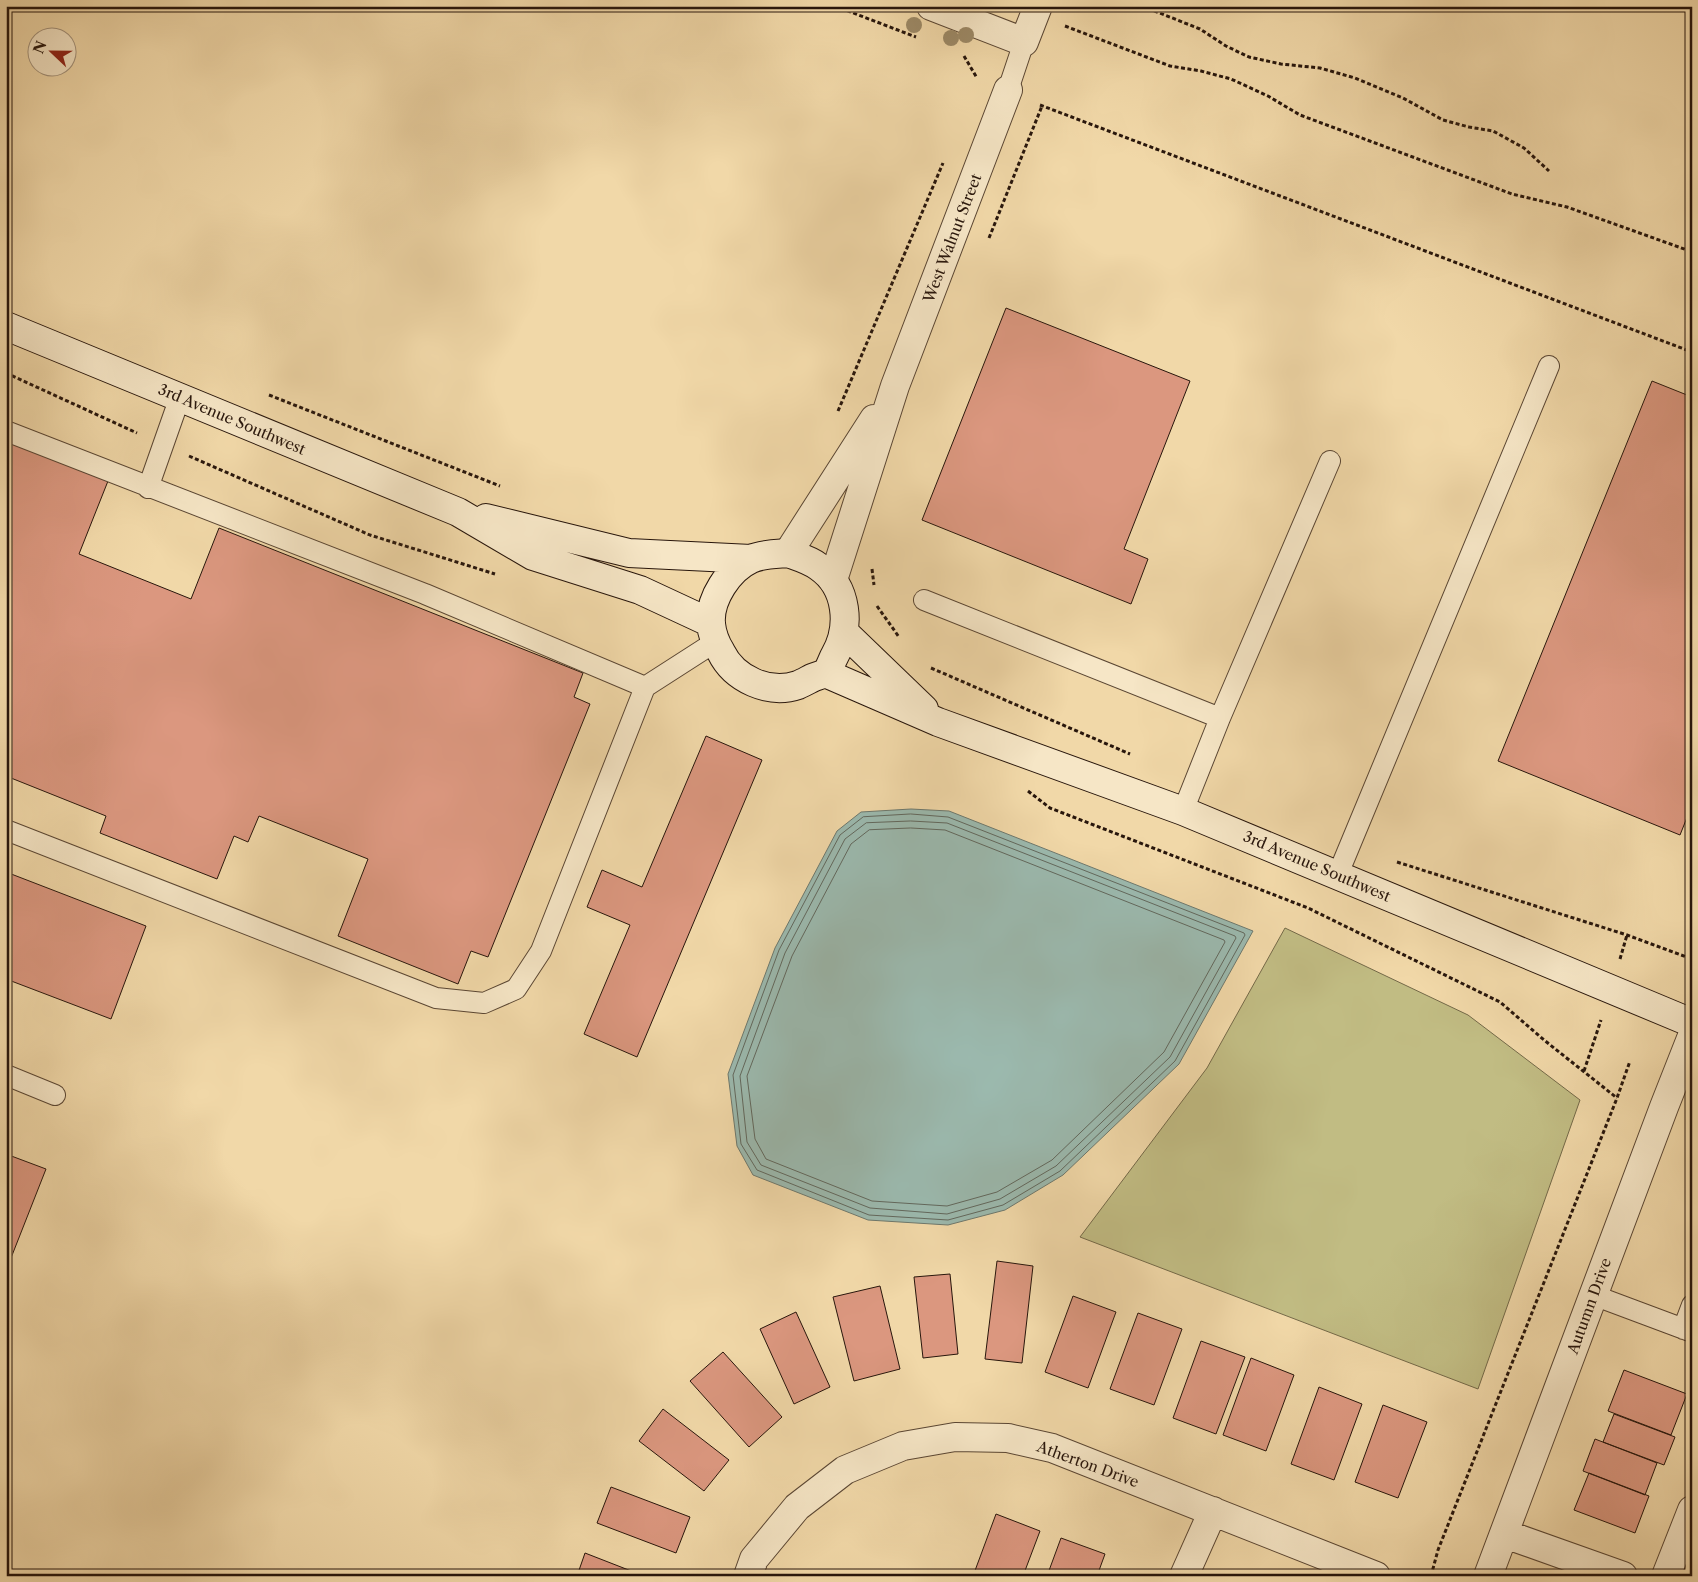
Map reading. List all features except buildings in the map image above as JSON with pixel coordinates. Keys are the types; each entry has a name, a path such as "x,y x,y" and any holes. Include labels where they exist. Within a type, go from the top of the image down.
{"street":[{"path":"931,6 1024,42 1036,10"},
{"name":"West Walnut Street","path":"833,580 895,386 1008,90"},
{"name":"3rd Avenue Southwest","path":"6,326 458,512 533,556 640,590 713,632"},
{"name":"West Walnut Street","path":"788,553 895,386"},
{"name":"3rd Avenue Southwest","path":"458,512 629,553 751,559"},
{"path":"788,553 805,558 833,580 843,600 846,622 842,643 825,673 797,685 777,688 757,684 738,674 724,660 713,632 714,602 722,584 735,570 751,559 769,554 788,553"},
{"name":"3rd Avenue Southwest","path":"844,632 938,722"},
{"name":"3rd Avenue Southwest","path":"825,673 938,722 1183,811 1692,1023"},
{"name":"Autumn Drive","path":"1488,1576 1692,1036"},
{"name":"Atherton Drive","path":"748,1576 754,1559 797,1506 845,1470 903,1446 955,1437 1008,1438 1052,1448 1376,1576"},
{"path":"1666,1576 1692,1510"},
{"path":"1184,1576 1213,1511"},
{"path":"1504,1534 1623,1576"}],"lane":[{"path":"1008,90 1024,42"},
{"path":"1338,874 1549,366"},
{"path":"148,488 180,397"},
{"path":"6,432 425,594 645,687"},
{"path":"1183,811 1220,718 1330,461"},
{"path":"924,600 1220,718"},
{"path":"6,830 436,998 484,1003 516,989 541,951 645,687 713,632"},
{"path":"6,1075 55,1094"},
{"path":"1593,1295 1687,1330 1692,1305"}],"path":[{"path":"835,6 922,40"},
{"path":"1142,6 1200,29 1226,46 1249,57 1281,64 1320,68 1355,78 1403,98 1443,120 1469,127 1493,130 1524,148 1549,171"},
{"path":"1036,10 1170,66 1201,71 1231,79 1268,96 1300,115 1512,194 1567,207 1687,250 1692,254"},
{"path":"957,53 965,56 978,79"},
{"path":"1008,90 1051,110 1692,352"},
{"path":"834,420 943,162"},
{"path":"6,373 163,445 370,535 503,577"},
{"path":"269,395 505,488"},
{"path":"875,604 902,640"},
{"path":"926,666 1132,755"},
{"path":"1026,790 1050,808 1308,908 1500,1002 1617,1098"},
{"path":"1349,848 1450,878 1627,935 1692,959"},
{"path":"1431,1576 1438,1550 1630,1061"}],"shaded area":[{"path":"1285,928 1468,1015 1580,1100 1478,1389 1080,1237 1207,1068"}],"water":[{"path":"911,809 949,811 1253,931 1179,1064 1063,1175 1005,1210 948,1225 868,1220 753,1175 737,1146 728,1074 775,948 837,831 861,812"}]}
